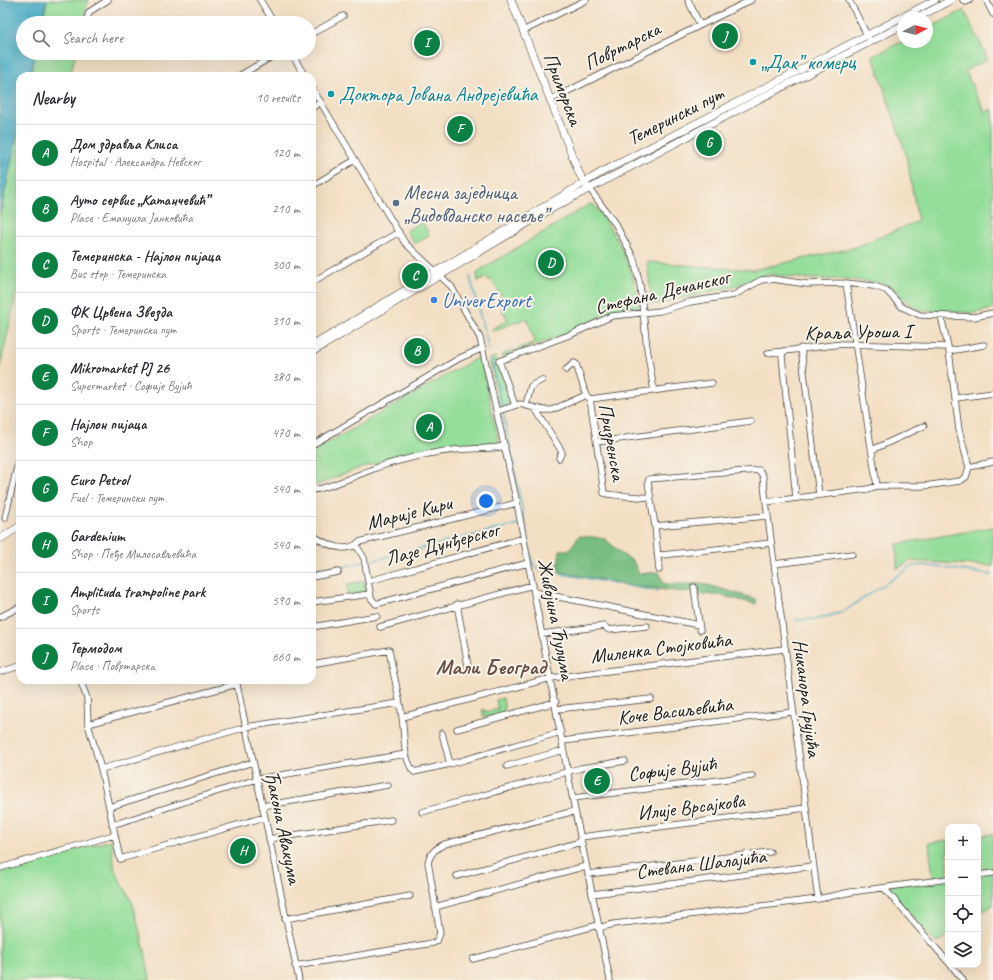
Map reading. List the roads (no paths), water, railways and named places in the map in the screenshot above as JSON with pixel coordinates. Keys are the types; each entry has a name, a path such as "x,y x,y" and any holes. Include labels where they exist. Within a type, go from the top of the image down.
{"main road":[{"name":"Приморска","path":"511,0 579,173 587,185"},
{"name":"Темерински пут","path":"438,273 587,185 869,38 935,0"},
{"path":"928,12 951,0"},
{"name":"Темерински пут","path":"869,38 897,27"},
{"path":"316,344 438,273"},
{"path":"316,349 438,273"},
{"path":"0,539 16,529"}],"street":[{"path":"88,16 89,12 108,0"},
{"path":"260,0 270,16"},
{"path":"523,31 586,0"},
{"path":"688,0 700,25"},
{"name":"Повртарска","path":"550,100 751,0"},
{"path":"849,0 869,38"},
{"path":"963,0 966,2 970,0"},
{"path":"986,0 993,14"},
{"path":"316,31 343,16"},
{"path":"246,72 266,60"},
{"path":"295,60 303,72"},
{"name":"Живојина Ћулума","path":"316,94 411,250 438,273 456,292 478,334 483,348 517,503 556,702 575,811 610,980"},
{"path":"316,105 321,102"},
{"path":"316,184 355,160"},
{"path":"587,185 630,248 637,269 644,312 646,348 654,391"},
{"path":"316,280 399,232"},
{"name":"Стефана Дечанског","path":"515,405 499,361 572,334 612,316 660,311 690,302 734,295 761,280 772,279 807,284 846,283 880,288 889,292 895,300 908,311 920,315 974,317 993,313"},
{"path":"846,283 877,486"},
{"path":"766,502 868,489 877,486 906,487 958,482 964,479 969,467 960,430 949,349 941,316"},
{"name":"Краља Уроша I","path":"768,353 801,348 856,345 949,349 984,345"},
{"path":"316,443 460,358 483,348"},
{"path":"801,348 819,495"},
{"path":"783,351 783,372 796,498"},
{"name":"Призренска","path":"566,370 574,363 576,364 588,397 606,495 632,495 650,498"},
{"path":"526,405 531,386 542,380"},
{"path":"498,411 515,405 526,405 543,410 557,409 588,397 712,384"},
{"path":"956,398 993,393"},
{"path":"535,408 562,452 559,458"},
{"path":"597,442 751,421"},
{"path":"872,450 924,426"},
{"path":"316,490 321,490 348,478 418,456 469,449 484,450 505,446"},
{"path":"969,467 993,462"},
{"name":"Никанора Грујића","path":"653,478 756,470 760,471 763,476 792,712 818,899"},
{"path":"5,518 16,471"},
{"name":"Призренска","path":"653,478 649,479 648,482 655,526 659,570"},
{"name":"Марије Кири","path":"316,537 327,544 352,547 359,542 517,503"},
{"path":"655,526 767,516"},
{"name":"Лазе Дунђерског","path":"369,581 524,538"},
{"path":"657,553 662,555 771,543"},
{"path":"356,545 364,558 367,567 370,594 374,603 379,603 528,563"},
{"path":"774,564 852,554"},
{"path":"316,576 338,572"},
{"path":"380,626 533,584"},
{"path":"534,592 700,627 694,587"},
{"path":"316,601 370,594"},
{"path":"457,604 469,671"},
{"path":"0,617 16,610"},
{"path":"316,626 378,616"},
{"path":"542,634 604,626 610,630 647,626"},
{"name":"Миленка Стојковића","path":"402,717 551,678 784,649"},
{"path":"316,663 389,650 402,717 406,754 414,772 450,764 561,732"},
{"path":"0,672 16,667"},
{"path":"82,684 87,698 88,724 101,769 120,859 265,817"},
{"path":"88,724 230,684"},
{"name":"Ђакона Авакума","path":"237,684 285,919 299,980"},
{"path":"557,709 651,699"},
{"path":"457,729 556,702"},
{"path":"101,769 246,727 399,703"},
{"name":"Коче Васиљевића","path":"563,741 792,712"},
{"path":"442,733 450,764"},
{"path":"507,766 564,750"},
{"path":"112,825 257,779 406,754"},
{"path":"422,812 568,771 625,761"},
{"path":"109,807 253,762"},
{"name":"Софије Вујић","path":"573,798 752,776"},
{"path":"262,806 388,785"},
{"name":"Илије Врсајкова","path":"457,876 581,840 806,808"},
{"path":"295,966 433,943 437,940 440,932 428,862 430,855 434,850 445,844 575,811"},
{"path":"269,839 391,820"},
{"path":"0,868 114,835"},
{"path":"588,874 770,852"},
{"path":"435,907 586,866"},
{"name":"Стевана Шалајића","path":"592,894 813,866"},
{"path":"981,875 993,873"},
{"path":"473,959 598,926 818,899 945,879"},
{"path":"884,888 945,959"},
{"path":"285,919 410,896"},
{"path":"953,968 963,980"}],"water":[{"path":"0,0 47,0 44,16 16,16 16,60 34,60 31,72 16,72 16,141 0,214"}],"waterway":[{"path":"470,276 489,350"},
{"path":"491,359 502,405"},
{"path":"503,412 512,457"},
{"path":"513,461 532,562 535,567 546,571 657,591"},
{"path":"367,562 518,524"},
{"path":"316,568 337,568 364,562"},
{"path":"796,620 818,619 843,612 912,566 923,565 993,575"}],"place":[{"name":"Термодом","path":"725,36"},
{"name":"Amplituda trampoline park","path":"427,43"},
{"name":"„Дак” комерц","path":"753,62"},
{"name":"Доктора Јована Андрејевића","path":"331,94"},
{"name":"Најлон пијаца","path":"460,129"},
{"name":"Euro Petrol","path":"709,143"},
{"name":"Месна заједница „Видовданско насеље”","path":"396,203"},
{"name":"ФК Црвена Звезда","path":"551,263"},
{"name":"Темеринска - Најлон пијаца","path":"415,276"},
{"name":"UniverExport","path":"434,300"},
{"name":"Ауто сервис „Катанчевић”","path":"417,351"},
{"name":"Дом здравља Клиса","path":"429,427"},
{"name":"Mikromarket PJ 26","path":"597,781"},
{"name":"Gardenium","path":"243,851"}],"district":[{"name":"Мали Београд","path":"491,667"}]}
